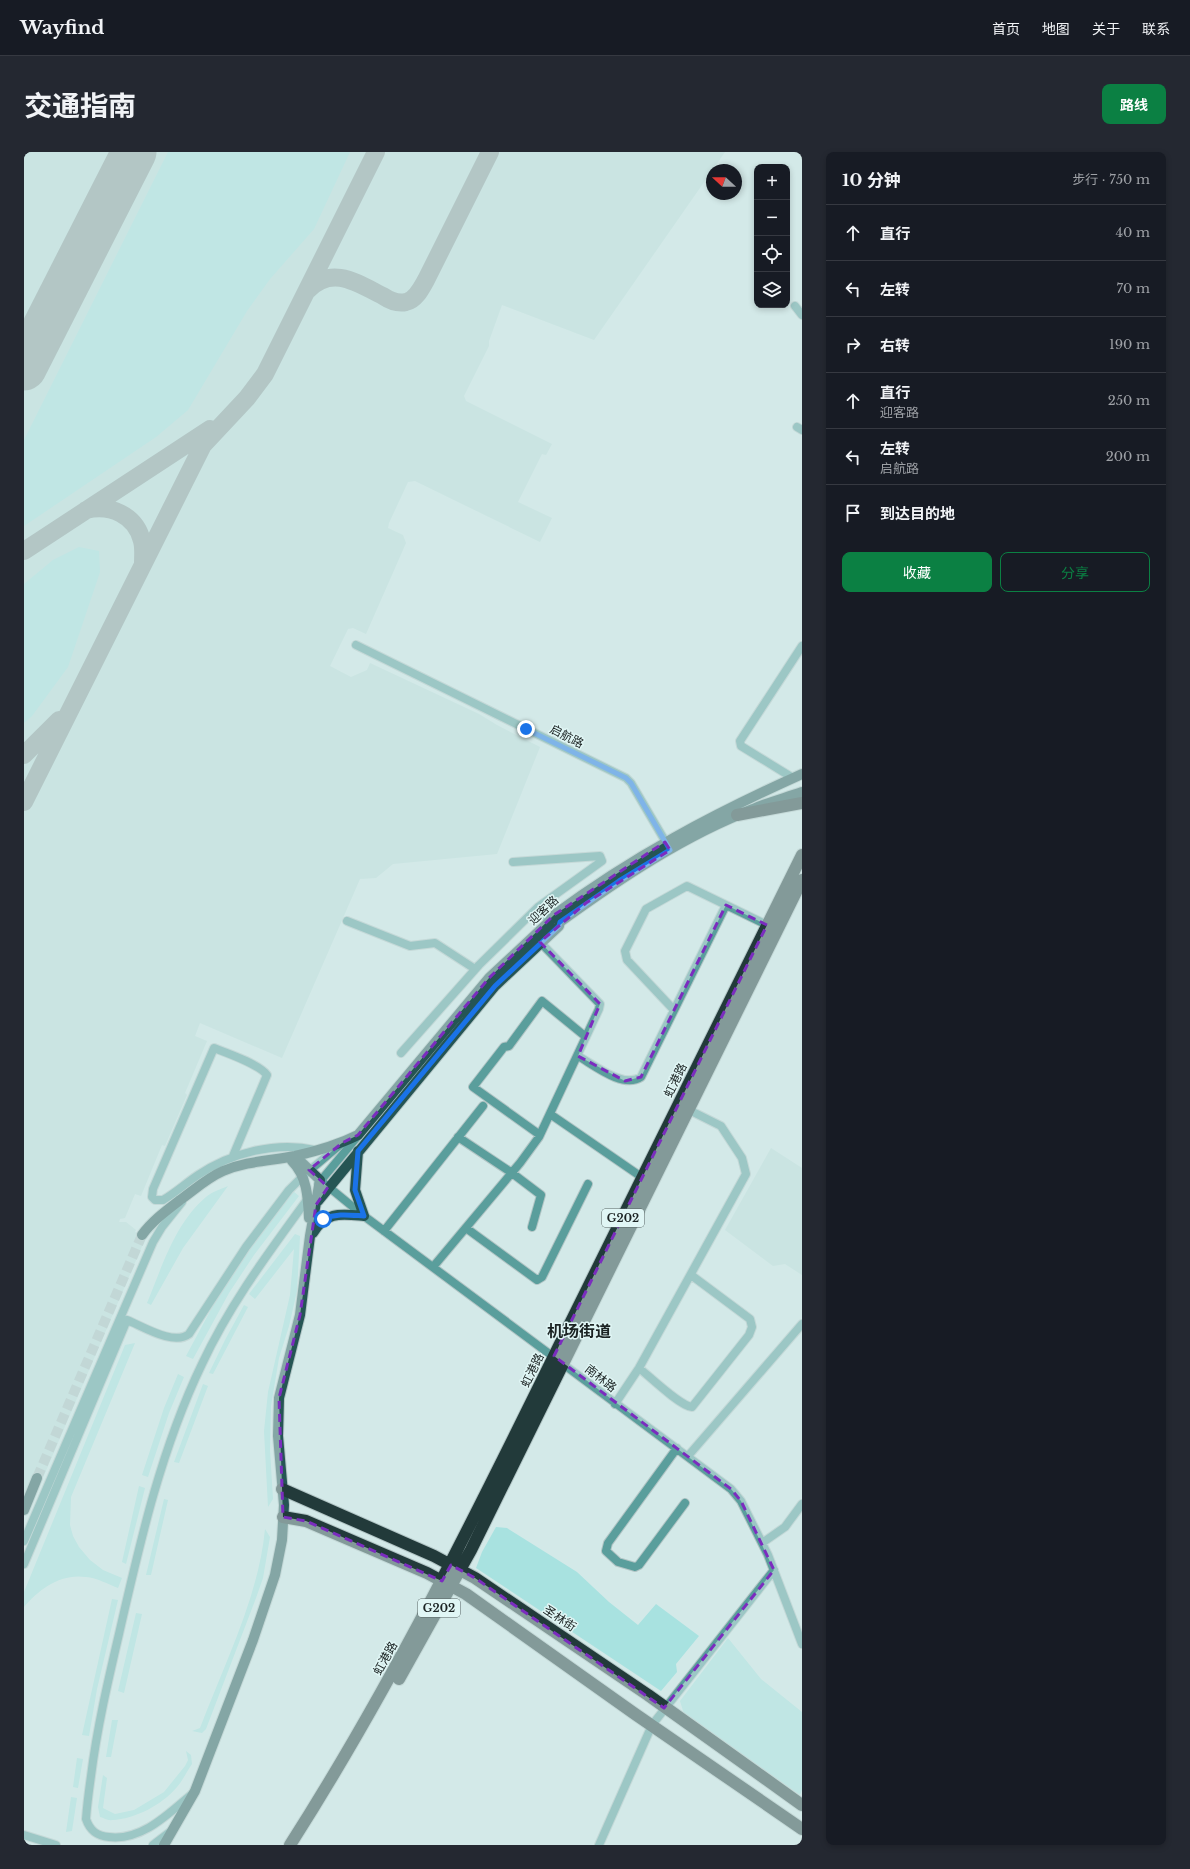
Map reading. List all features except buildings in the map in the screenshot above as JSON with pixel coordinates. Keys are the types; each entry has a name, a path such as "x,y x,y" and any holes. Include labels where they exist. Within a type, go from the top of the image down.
{"highway":[{"path":"737,815 802,803"},
{"name":"虹港路","path":"559,1360 642,1178 802,855"},
{"name":"虹港路","path":"300,1845 350,1763 447,1583 559,1360 689,1110 802,880"},
{"name":"圣林街","path":"282,1489 455,1567 476,1578 802,1804"},
{"path":"283,1517 306,1521 447,1583 466,1594 802,1829"},
{"name":"虹港路","path":"290,1845 344,1758 392,1674 447,1583"}],"main road":[{"name":"迎客路","path":"324,1184 358,1151 476,1008 504,977 559,926 560,922 703,821 798,776"},
{"name":"迎客路","path":"358,1135 489,978 549,922 554,915 582,894 667,846 737,815 802,792"},
{"path":"142,1235 158,1218 191,1192 222,1172 258,1161 292,1156 342,1143 358,1135"},
{"path":"310,1236 323,1219 332,1215 364,1216 355,1190 358,1151"},
{"path":"292,1156 306,1173 324,1184 312,1201"},
{"path":"164,1845 175,1829 195,1791 267,1601 282,1540 282,1489 278,1436 279,1398 300,1315 310,1236 312,1201 306,1173"},
{"path":"24,1510 38,1478"}],"street":[{"path":"795,306 802,315"},
{"name":"启航路","path":"356,645 626,778 631,783 667,846"},
{"path":"798,776 742,746 740,742 802,646"},
{"path":"401,1053 475,969 538,907 602,862 600,856 514,862"},
{"path":"674,1010 627,960 625,951 646,909 687,886 768,925"},
{"path":"578,1056 625,1081 635,1081 641,1077 726,905"},
{"path":"538,907 549,922"},
{"path":"347,921 410,946 435,943 475,969"},
{"path":"433,1267 512,1173 540,1135 599,1010 600,1004 540,942"},
{"path":"540,1135 473,1087 504,1047 509,1046 542,1002 586,1037"},
{"path":"233,1156 267,1075 263,1071 240,1059 214,1048 153,1189 152,1197 155,1200 163,1200 198,1175 233,1156 243,1153 287,1147 316,1150"},
{"path":"384,1231 483,1106"},
{"path":"615,1404 639,1368 692,1275 714,1230 746,1174 742,1158 721,1126 689,1110"},
{"path":"550,1114 642,1178"},
{"path":"324,1184 358,1135"},
{"path":"458,1137 512,1173 541,1195 532,1227"},
{"path":"24,1564 127,1320 169,1338 180,1339 189,1334 246,1247 289,1190 306,1173 342,1143"},
{"name":"南林路","path":"324,1184 384,1231 731,1489 741,1501 762,1543 774,1570 802,1644"},
{"path":"466,1228 538,1280 542,1277 588,1184"},
{"path":"24,1540 154,1242 162,1227 191,1192"},
{"path":"195,1791 171,1812 149,1828 123,1837 110,1838 97,1834 88,1826 86,1819 93,1757 104,1693 157,1479 165,1455 201,1364 237,1299 260,1262 312,1201"},
{"path":"639,1368 678,1400 687,1406 692,1406 749,1335 752,1327 750,1319 692,1275"},
{"path":"688,1456 802,1324"},
{"path":"677,1448 608,1543 606,1551 611,1558 618,1562 635,1567 639,1565 685,1503"},
{"path":"762,1543 785,1527 802,1504"},
{"path":"599,1845 652,1725 774,1570"},
{"path":"153,1845 175,1829"},
{"path":"24,1835 56,1845"}],"highlighted area":[{"path":"665,842 670,850 586,903 540,942 600,1004 578,1056 625,1081 641,1077 726,905 767,925 554,1356 731,1489 741,1501 774,1570 664,1708 475,1578 451,1565 442,1581 306,1521 283,1517 279,1398 300,1315 316,1205 328,1187 309,1170 342,1143 358,1135 489,978 554,915"}],"shaded area":[{"path":"24,152 725,152 717,164 706,164 706,179 594,340 502,305 489,341 489,346 464,396 466,401 552,444 546,455 542,454 518,502 552,518 540,542 415,481 408,482 388,528 403,535 406,543 366,634 353,628 348,629 330,666 351,677 367,670 370,663 479,714 540,747 497,854 393,864 376,878 360,879 282,1058 200,1023 195,1036 207,1041 185,1093 187,1095 165,1146 162,1145 141,1196 135,1194 125,1218 120,1219 119,1222 126,1222 136,1230 135,1232 146,1237 42,1480 24,1498"},
{"path":"168,152 350,152 314,229 270,279 247,311 188,410 156,437 24,526 24,440"},
{"path":"79,547 99,551 100,572 68,667 32,716 24,723 24,584 53,560"},
{"path":"771,1148 802,1168 802,1275 785,1264 773,1266 725,1230"},
{"path":"228,1186 183,1248 151,1305 147,1303 170,1246 186,1219 206,1197"},
{"path":"293,1191 299,1196 254,1255 229,1293 193,1359 186,1356 215,1302 253,1243"},
{"path":"295,1234 300,1236 297,1291 289,1326 279,1358 271,1406 270,1450 273,1499 268,1507 264,1431 268,1392 290,1295 294,1249 255,1299 249,1294"},
{"path":"244,1305 248,1307 213,1374 209,1373 225,1340"},
{"path":"135,1343 71,1497 70,1525 73,1536 79,1547 90,1560 103,1570 122,1578 118,1588 102,1581 90,1578 77,1576 68,1577 51,1584 36,1594 24,1607 24,1592 125,1345"},
{"path":"178,1374 184,1377 169,1413 148,1477 142,1475 164,1408"},
{"path":"203,1384 208,1386 179,1463 174,1462"},
{"path":"139,1486 145,1488 126,1564 122,1562"},
{"path":"164,1499 168,1500 151,1575 146,1575"},
{"path":"496,1527 507,1528 577,1572 609,1602 638,1625 656,1604 699,1636 676,1664 677,1672 661,1691 476,1568 482,1552"},
{"path":"265,1529 270,1537 263,1578 256,1598 206,1729 202,1733 192,1731 200,1728 239,1630 256,1580"},
{"path":"112,1599 118,1600 97,1689 89,1736 82,1735"},
{"path":"136,1613 142,1614 124,1693 118,1691"},
{"path":"728,1638 761,1679 802,1712 802,1790 800,1795 684,1714 680,1701"},
{"path":"112,1720 118,1720 111,1757 106,1757"},
{"path":"186,1751 191,1755 192,1764 179,1784 164,1800 148,1810 130,1817 108,1820 100,1817 98,1807 103,1775 107,1778 103,1808 115,1814 134,1810 164,1792 185,1766 188,1760"},
{"path":"77,1758 83,1759 78,1788 73,1787"},
{"path":"71,1797 77,1798 72,1831 66,1832"}],"taxiway":[{"path":"24,802 203,445 247,398 265,374 376,152"},
{"path":"308,290 317,283 335,277 364,286 394,301 403,302 413,299 426,280 490,152"},
{"path":"24,551 210,429"},
{"path":"86,510 113,510 128,518 139,532 142,541 143,563"},
{"path":"24,755 59,720"}],"runway":[{"path":"24,368 134,152"}],"tunnel":[{"path":"37,1478 142,1235"}],"district":[{"name":"机场街道","path":"579,1331"}],"route":[{"path":"323,1219 332,1215 343,1214 364,1216 355,1190 358,1151 495,986 517,963 559,926 560,922 619,881 670,850 631,783 626,778 574,754 526,729"}]}
